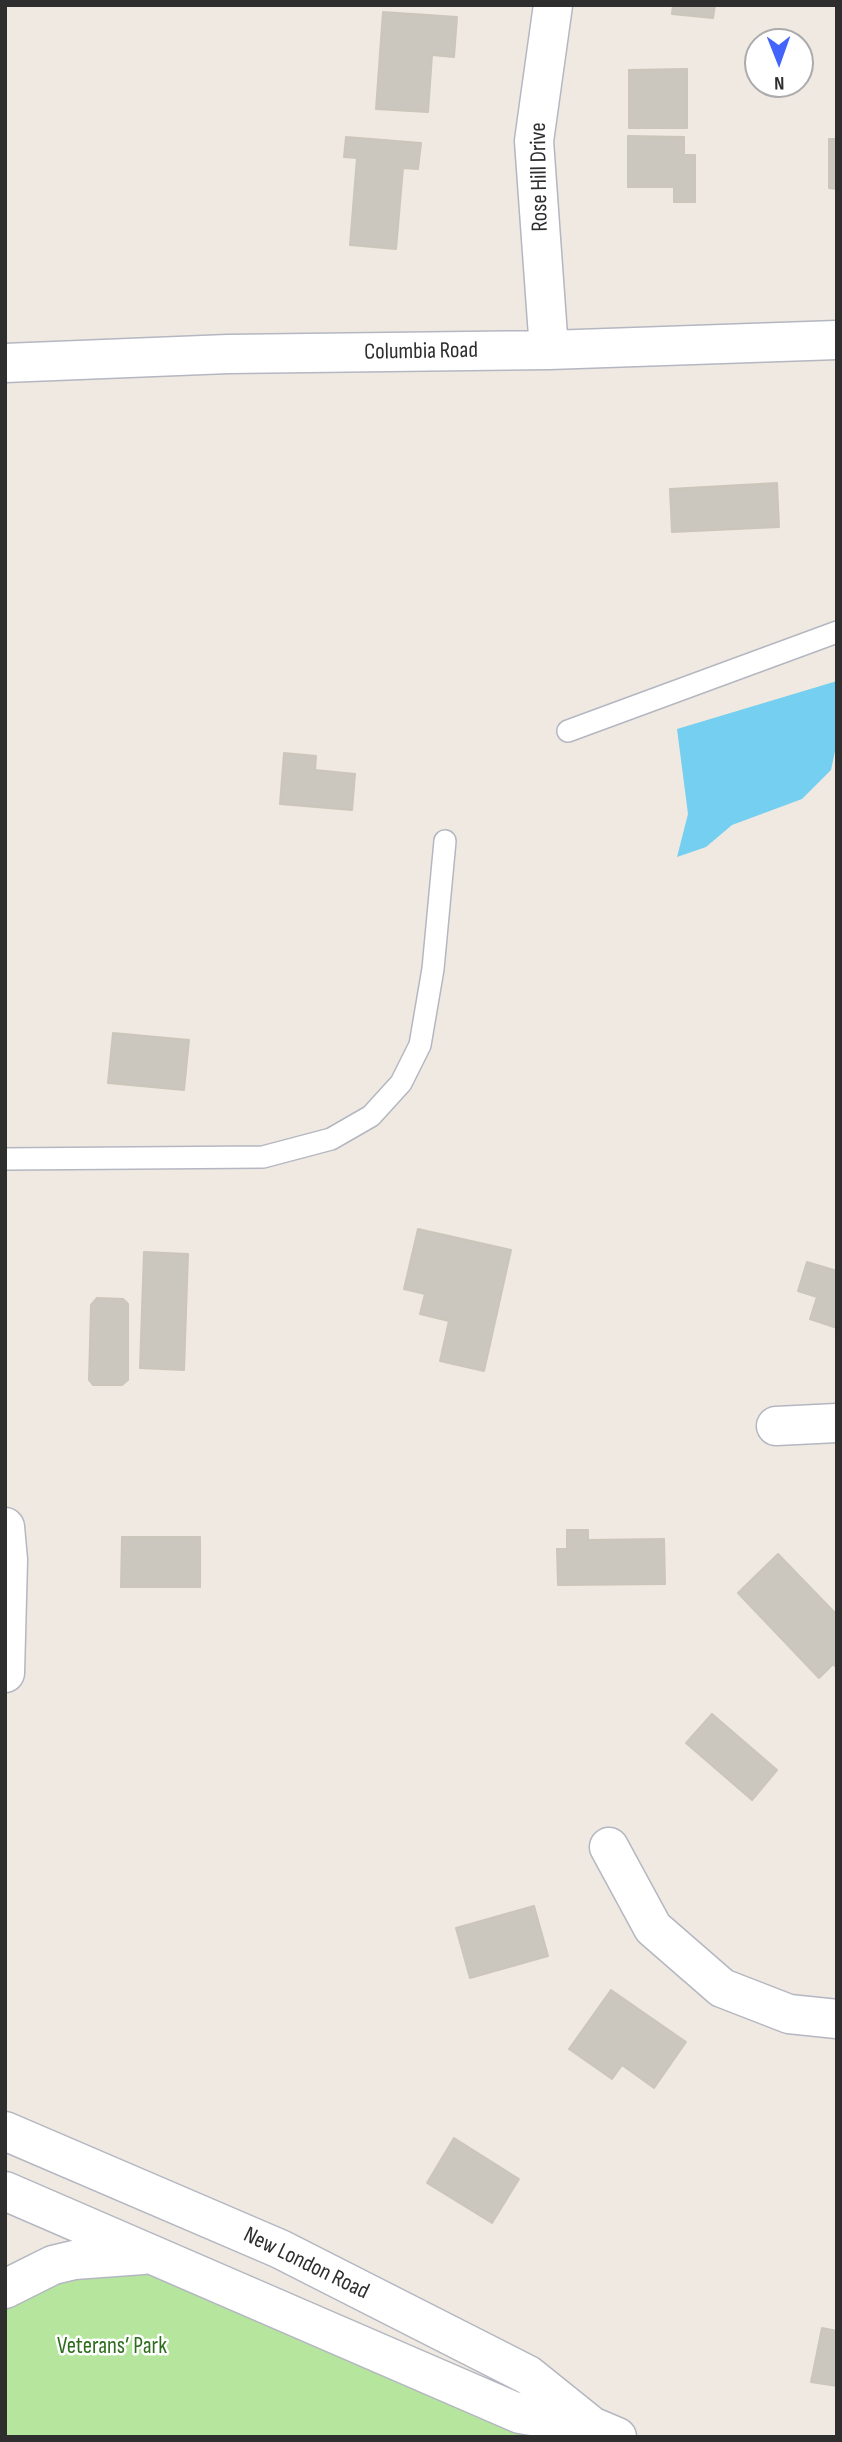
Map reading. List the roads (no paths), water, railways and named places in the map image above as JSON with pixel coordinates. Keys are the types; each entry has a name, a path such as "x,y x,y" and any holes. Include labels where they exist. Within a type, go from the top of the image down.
{"street":[{"name":"Rose Hill Drive","path":"549,350 534,141 553,5"},
{"name":"Columbia Road","path":"5,363 228,354 549,350 837,340"},
{"path":"776,1426 837,1423"},
{"path":"5,1527 8,1560 5,1673"},
{"path":"610,1846 653,1928 722,1988 789,2014 837,2019"},
{"name":"New London Road","path":"5,2131 280,2249 528,2375 604,2431"},
{"name":"New London Road","path":"5,2192 520,2414 604,2431"},
{"path":"5,2289 53,2265 74,2260 97,2256 156,2255"}],"lane":[{"path":"568,731 837,632"},
{"path":"5,1159 263,1157 331,1139 370,1116 401,1083 420,1045 433,969 445,841"}],"water":[{"path":"837,681 837,742 831,770 802,799 732,825 706,847 677,857 688,814 677,729"}],"park label":[{"name":"Veterans’ Park","path":"112,2347"}]}
